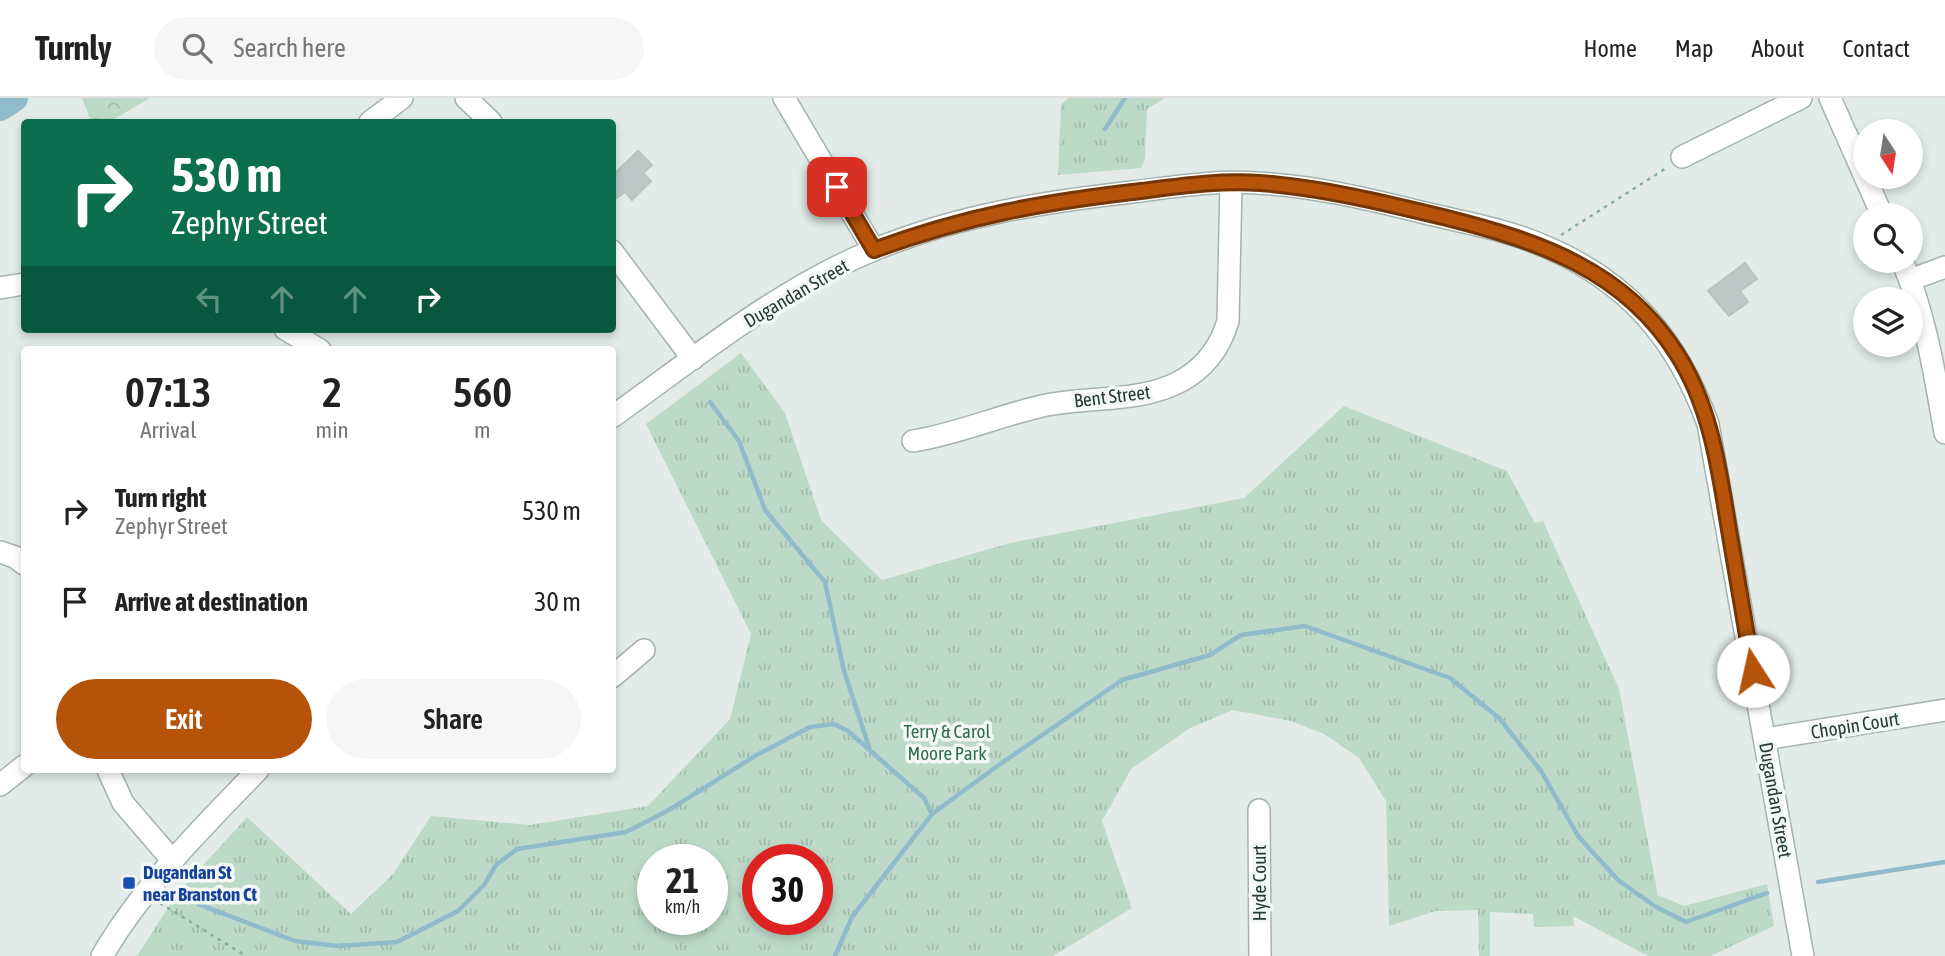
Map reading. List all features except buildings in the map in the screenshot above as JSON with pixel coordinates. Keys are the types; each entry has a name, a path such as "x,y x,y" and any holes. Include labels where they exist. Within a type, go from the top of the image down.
{"street":[{"path":"374,119 402,98"},
{"path":"466,98 488,119"},
{"path":"1682,157 1801,98"},
{"path":"1830,98 1877,203"},
{"path":"788,99 874,250"},
{"name":"Dugandan Street","path":"616,414 796,290 874,250 947,224 1017,207 1231,183 1333,191 1495,230 1545,246 1582,264 1650,320 1678,355 1690,379 1715,449 1803,956"},
{"name":"Bent Street","path":"913,441 947,436 1043,406 1160,390 1199,369 1223,338 1228,321 1231,183"},
{"path":"616,256 693,359"},
{"path":"1923,269 1945,267"},
{"path":"1907,273 1931,357 1945,433"},
{"path":"0,288 21,284"},
{"path":"292,333 313,346"},
{"path":"0,552 15,556 21,561"},
{"path":"616,674 643,650"},
{"name":"Chopin Court","path":"1765,740 1945,710"},
{"path":"0,785 21,768"},
{"path":"109,773 124,803 172,860"},
{"path":"102,956 135,906 172,860 255,773"},
{"name":"Hyde Court","path":"1259,810 1259,956"}],"path":[{"path":"1545,246 1682,157"},
{"path":"160,903 246,956"}],"green space":[{"path":"82,98 150,98 114,119 90,119"},
{"path":"1069,98 1165,98 1147,109 1145,158 1141,168 1058,175 1061,104"},
{"name":"Terry & Carol Moore Park","path":"741,353 785,413 821,520 882,580 1010,543 1244,498 1344,406 1507,471 1535,523 1543,521 1619,689 1658,895 1684,906 1767,884 1774,926 1711,956 1648,956 1573,916 1574,926 1534,927 1533,914 1490,912 1490,956 1479,956 1478,910 1436,911 1389,926 1386,801 1359,758 1324,734 1291,721 1233,710 1190,728 1131,769 1102,821 1132,908 1053,956 137,956 177,894 247,817 351,914 393,874 431,816 530,825 648,806 730,719 751,634 646,424"}],"waterway":[{"path":"0,107 14,98"},
{"path":"1105,129 1125,98"},
{"path":"710,402 739,441 765,510 825,582 844,671 869,747"},
{"path":"835,956 852,917 932,814 996,767 1122,680 1210,655 1241,635 1305,626 1450,678 1499,718 1541,771 1578,836 1618,880 1656,907 1686,922 1767,893"},
{"path":"198,904 295,941 337,946 397,942 458,911 484,885 496,865 517,849 626,832 669,810 755,756 810,727 834,724 848,731 924,798 932,814"},
{"path":"1818,882 1945,862"}],"place":[{"name":"Dugandan St near Branston Ct","path":"129,883"}],"route":[{"path":"837,187 874,250 947,224 1017,207 1177,187 1258,183 1333,191 1495,230 1545,246 1582,264 1617,290 1664,335 1678,355 1699,398 1715,449 1753,671"}]}
